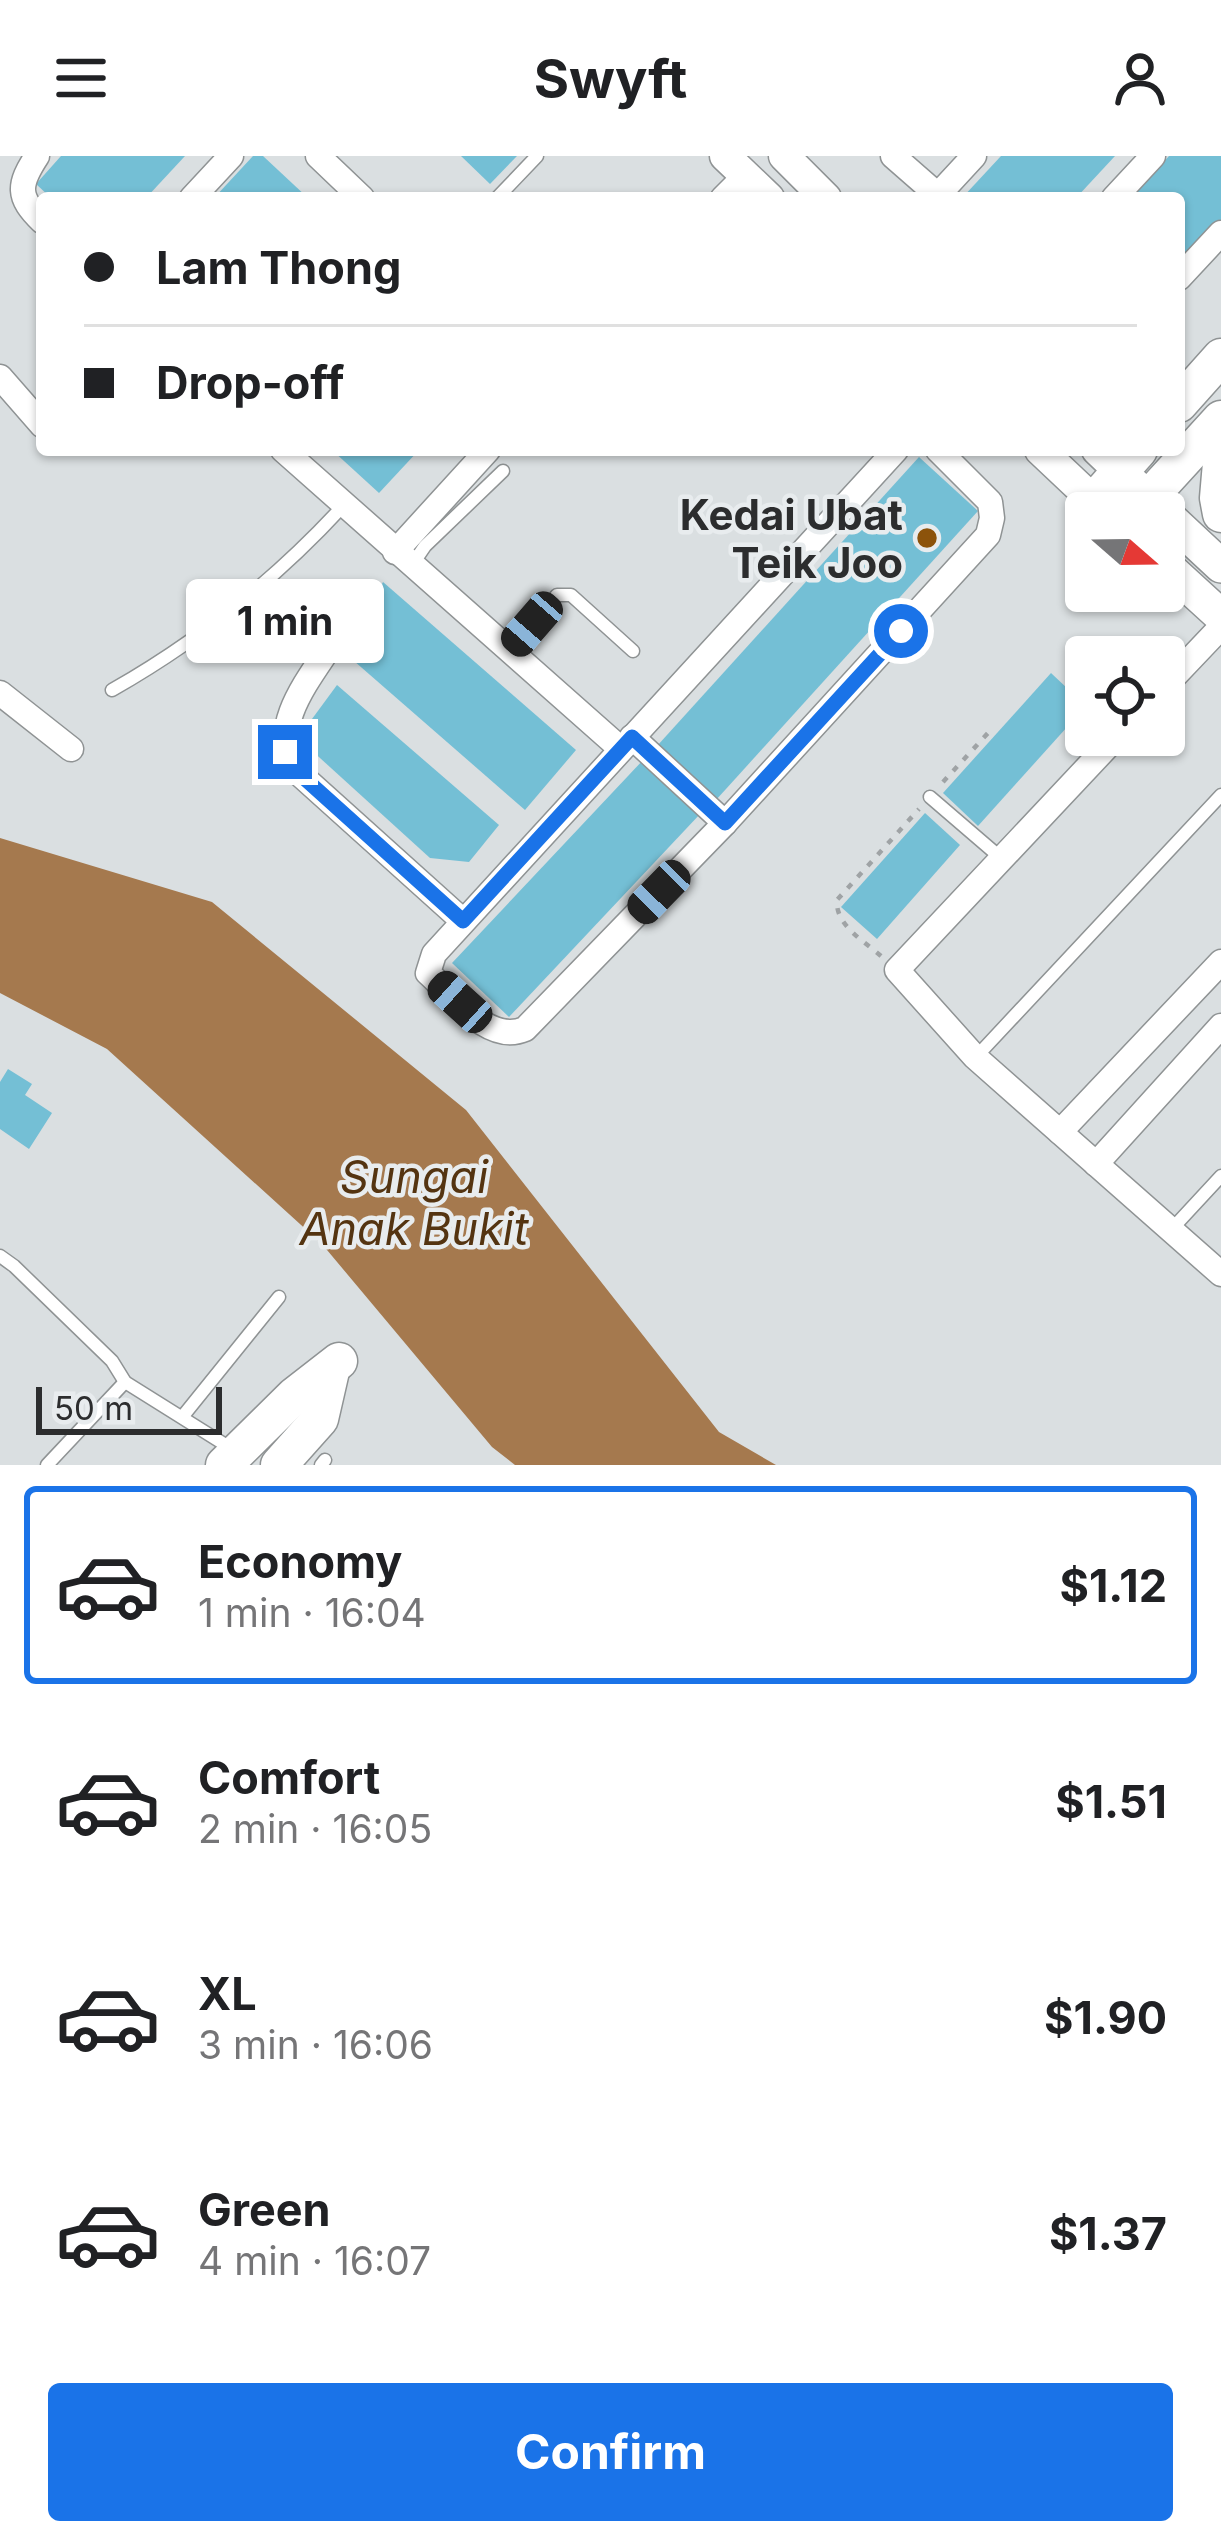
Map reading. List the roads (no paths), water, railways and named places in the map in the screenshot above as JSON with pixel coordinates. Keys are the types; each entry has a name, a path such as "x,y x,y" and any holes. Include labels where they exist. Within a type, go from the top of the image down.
{"main road":[{"path":"1185,374 1217,361"},
{"path":"1185,397 1217,361"},
{"path":"1155,492 1221,419"},
{"path":"1118,457 1135,492"},
{"path":"1105,492 1118,457"},
{"path":"1221,463 1221,514"},
{"path":"1185,539 1221,566"},
{"path":"1185,583 1221,616"},
{"path":"231,1458 294,1396 335,1366 320,1419 279,1465"}],"street":[{"path":"36,215 25,205 23,183 37,156"},
{"path":"198,192 231,156"},
{"path":"318,156 356,192"},
{"path":"784,156 820,192"},
{"path":"892,156 935,192"},
{"path":"943,192 974,156"},
{"path":"1120,192 1153,156"},
{"path":"739,171 762,192"},
{"path":"1185,272 1221,233"},
{"path":"0,377 36,418"},
{"path":"289,456 508,652 725,823"},
{"path":"890,456 434,954 428,973 492,1031 511,1035 525,1029 725,823 988,535 990,502 944,456"},
{"path":"1046,456 1084,492"},
{"path":"403,559 496,461"},
{"path":"1185,665 1221,627"},
{"path":"336,637 291,712 285,752 293,768 463,921"},
{"path":"0,693 71,749"},
{"path":"1098,756 897,970 975,1058 1221,1274"},
{"path":"1060,1132 1221,962"},
{"path":"1096,1164 1221,1025"}],"lane":[{"path":"503,192 537,156"},
{"path":"112,690 179,652 218,623 291,562 343,506"},
{"path":"508,652 557,595 571,595 633,651"},
{"path":"975,1058 1221,794"},
{"path":"930,797 1001,858"},
{"path":"1171,1230 1221,1177"},
{"path":"0,1256 112,1361 125,1382 183,1416 231,1458"},
{"path":"183,1416 279,1297"},
{"path":"46,1465 125,1382"}],"water":[{"name":"Sungai Anak Bukit","path":"0,838 212,902 466,1110 719,1432 776,1465 515,1465 492,1447 322,1244 107,1049 0,993"}],"place":[{"name":"Kedai Ubat Teik Joo","path":"927,538"}]}
